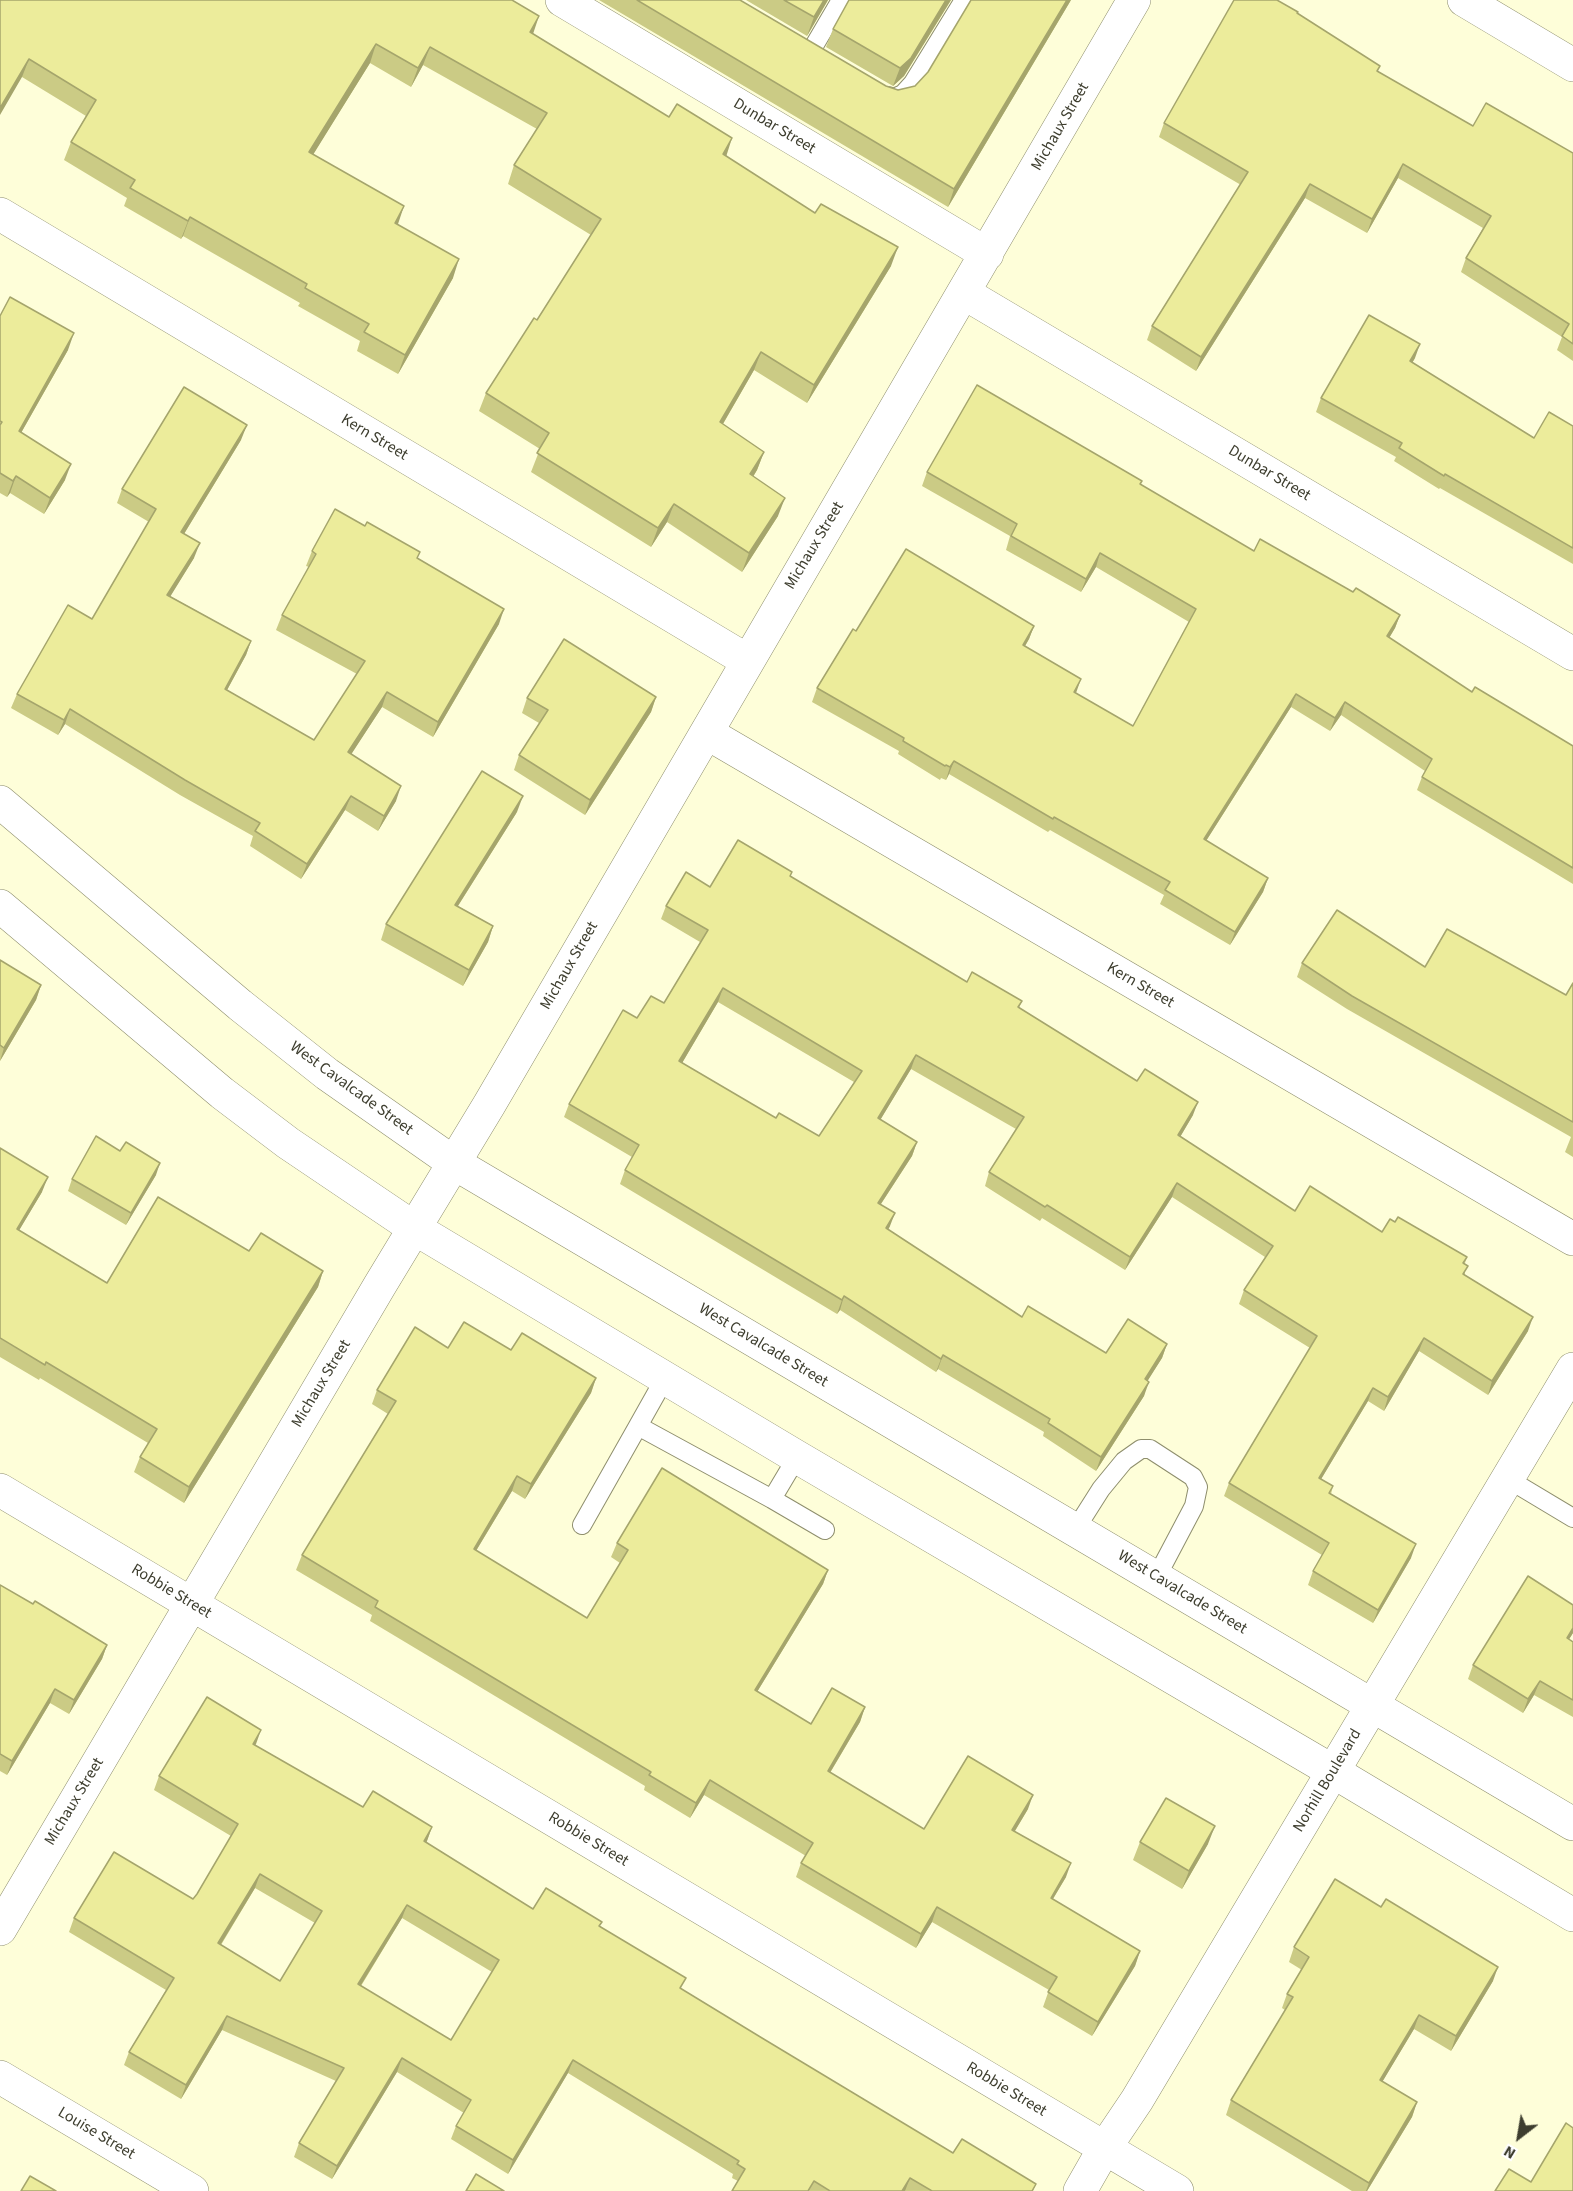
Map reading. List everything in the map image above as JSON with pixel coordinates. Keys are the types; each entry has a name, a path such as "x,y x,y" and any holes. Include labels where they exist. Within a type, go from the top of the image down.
{"street":[{"name":"Dunbar Street","path":"562,0 987,254"},
{"name":"Michaux Street","path":"0,1929 707,733 1134,0"},
{"path":"1464,0 1573,65"},
{"name":"Kern Street","path":"0,214 748,661"},
{"name":"Dunbar Street","path":"964,293 1573,654"},
{"name":"Kern Street","path":"707,733 1573,1239"},
{"name":"West Cavalcade Street","path":"0,802 240,1005 327,1074 454,1163 1573,1824"},
{"path":"0,906 222,1093 334,1175 414,1228 1573,1915"},
{"name":"Norhill Boulevard","path":"1080,2191 1334,1772 1573,1369"},
{"name":"Robbie Street","path":"0,1490 1177,2191"},
{"name":"Louise Street","path":"0,2077 192,2191"}],"lane":[{"path":"811,51 841,0"},
{"path":"875,90 894,98 903,94 913,83 964,0"},
{"path":"791,40 829,62"},
{"path":"582,1525 665,1378"},
{"path":"638,1426 825,1530"},
{"path":"1075,1530 1101,1489 1124,1461 1141,1449 1150,1449 1194,1477 1198,1487 1194,1506 1156,1578"},
{"path":"772,1499 797,1457"},
{"path":"1508,1479 1573,1518"}],"building":[{"path":"0,0 512,0 539,16 530,32 669,117 677,104 732,138 723,154 815,213 821,204 898,247 814,385 761,352 720,422 764,452 750,474 785,498 749,553 674,504 658,528 537,453 549,433 486,393 534,318 537,320 601,219 514,165 547,113 430,47 418,68 376,44 309,152 404,206 395,223 459,259 405,355 364,332 369,324 305,288 307,284 190,217 188,221 130,188 135,180 71,142 96,100 29,59 0,108"},
{"path":"637,0 740,0 886,86 898,90 915,86 928,72 971,0 1067,0 954,189"},
{"path":"784,0 824,0 814,17"},
{"path":"849,0 946,0 911,58 900,68 833,29"},
{"path":"1234,0 1277,0 1380,66 1377,71 1473,126 1486,103 1573,153 1573,344 1562,336 1569,324 1466,258 1491,216 1403,164 1372,219 1310,184 1201,357 1152,326 1248,172 1164,123"},
{"path":"10,297 74,333 19,431 71,464 50,498 16,476 13,481 0,473 0,425 2,422 0,421 0,316"},
{"path":"1369,315 1420,344 1410,361 1534,438 1549,412 1573,426 1573,548 1445,474 1444,476 1399,448 1402,443 1321,398"},
{"path":"977,385 1142,481 1140,484 1254,551 1260,539 1353,592 1356,588 1400,615 1387,636 1472,692 1475,687 1573,746 1573,868 1422,777 1432,759 1345,702 1335,718 1296,694 1204,839 1268,878 1235,932 1165,890 1170,882 1054,817 1053,819 954,761 950,767 945,766 903,741 904,738 817,688 853,629 856,631 906,549 1034,626 1023,645 1081,679 1074,692 1133,726 1196,609 1100,553 1086,579 1011,536 1017,524 927,472"},
{"path":"184,387 247,425 181,532 200,543 167,595 251,641 225,689 314,740 365,661 282,615 316,554 312,551 335,509 365,526 367,522 420,552 417,558 504,609 438,722 387,692 348,752 401,786 384,816 351,796 307,864 255,831 260,823 70,709 64,720 17,694 68,605 92,619 156,509 122,489"},
{"path":"564,639 656,697 590,800 519,755 548,710 527,698"},
{"path":"482,771 523,796 455,905 493,926 469,970 386,924"},
{"path":"738,840 792,872 790,876 967,982 972,972 1022,1001 1018,1007 1137,1081 1145,1069 1198,1102 1178,1135 1295,1211 1310,1186 1382,1232 1390,1219 1395,1222 1398,1217 1467,1257 1463,1263 1468,1266 1463,1274 1533,1317 1492,1381 1424,1338 1388,1397 1373,1388 1319,1478 1333,1486 1329,1493 1416,1544 1378,1610 1313,1571 1329,1543 1229,1483 1317,1336 1244,1290 1273,1246 1177,1183 1130,1257 989,1172 1024,1117 916,1055 878,1118 917,1142 878,1203 895,1213 886,1228 1022,1317 1028,1306 1106,1353 1128,1319 1167,1344 1145,1379 1149,1382 1101,1457 1048,1423 1050,1419 943,1355 941,1359 844,1296 842,1300 625,1170 639,1145 569,1104 623,1010 637,1018 651,996 664,1003 708,930 666,906 686,872 710,887","holes":["723,988 862,1071 819,1136 779,1113 776,1118 679,1061"]},
{"path":"1337,910 1425,967 1447,929 1566,995 1573,983 1573,1122 1352,996 1302,963"},
{"path":"0,960 41,985 4,1048 0,1045"},
{"path":"96,1136 120,1151 126,1142 160,1163 131,1213 72,1179"},
{"path":"0,1148 48,1177 17,1229 107,1283 158,1197 249,1251 261,1233 323,1271 189,1487 140,1457 157,1429 46,1362 45,1365 0,1338"},
{"path":"464,1322 511,1350 522,1333 596,1378 531,1484 517,1476 474,1549 587,1618 628,1550 617,1543 662,1468 828,1570 755,1690 811,1724 832,1688 865,1707 828,1771 924,1829 968,1756 1033,1795 1012,1830 1071,1863 1051,1898 1140,1951 1098,2022 1048,1992 1057,1977 937,1907 921,1934 801,1863 813,1843 710,1780 696,1803 649,1775 651,1772 375,1607 378,1601 302,1555 396,1401 377,1390 415,1327 448,1348"},
{"path":"1528,1576 1573,1605 1573,1628 1567,1638 1573,1642 1573,1700 1540,1681 1528,1699 1473,1665"},
{"path":"0,1585 33,1604 35,1601 107,1645 74,1700 55,1689 12,1761 0,1754"},
{"path":"207,1697 261,1730 253,1744 363,1807 373,1791 432,1827 424,1841 533,1909 546,1888 602,1922 599,1926 686,1978 680,1988 762,2038 953,2153 962,2139 1036,2184 1032,2191 932,2191 910,2178 902,2191 830,2191 814,2181 808,2191 732,2191 745,2169 737,2164 739,2161 573,2060 513,2160 456,2126 471,2100 402,2058 337,2166 299,2143 344,2068 227,2016 186,2085 129,2052 174,1978 74,1918 114,1852 193,1899 238,1824 159,1776","holes":["260,1874 322,1911 280,1981 218,1943","407,1905 499,1960 451,2040 358,1984"]},
{"path":"1166,1798 1215,1826 1189,1871 1140,1842"},
{"path":"1335,1879 1381,1907 1386,1899 1498,1967 1456,2036 1419,2015 1380,2080 1417,2102 1369,2183 1231,2100 1293,1997 1287,1994 1309,1957 1294,1947"},
{"path":"1566,2123 1573,2128 1573,2191 1495,2191 1509,2169 1531,2182"},
{"path":"476,2174 504,2191 466,2191"},
{"path":"30,2176 56,2191 21,2191"}]}
